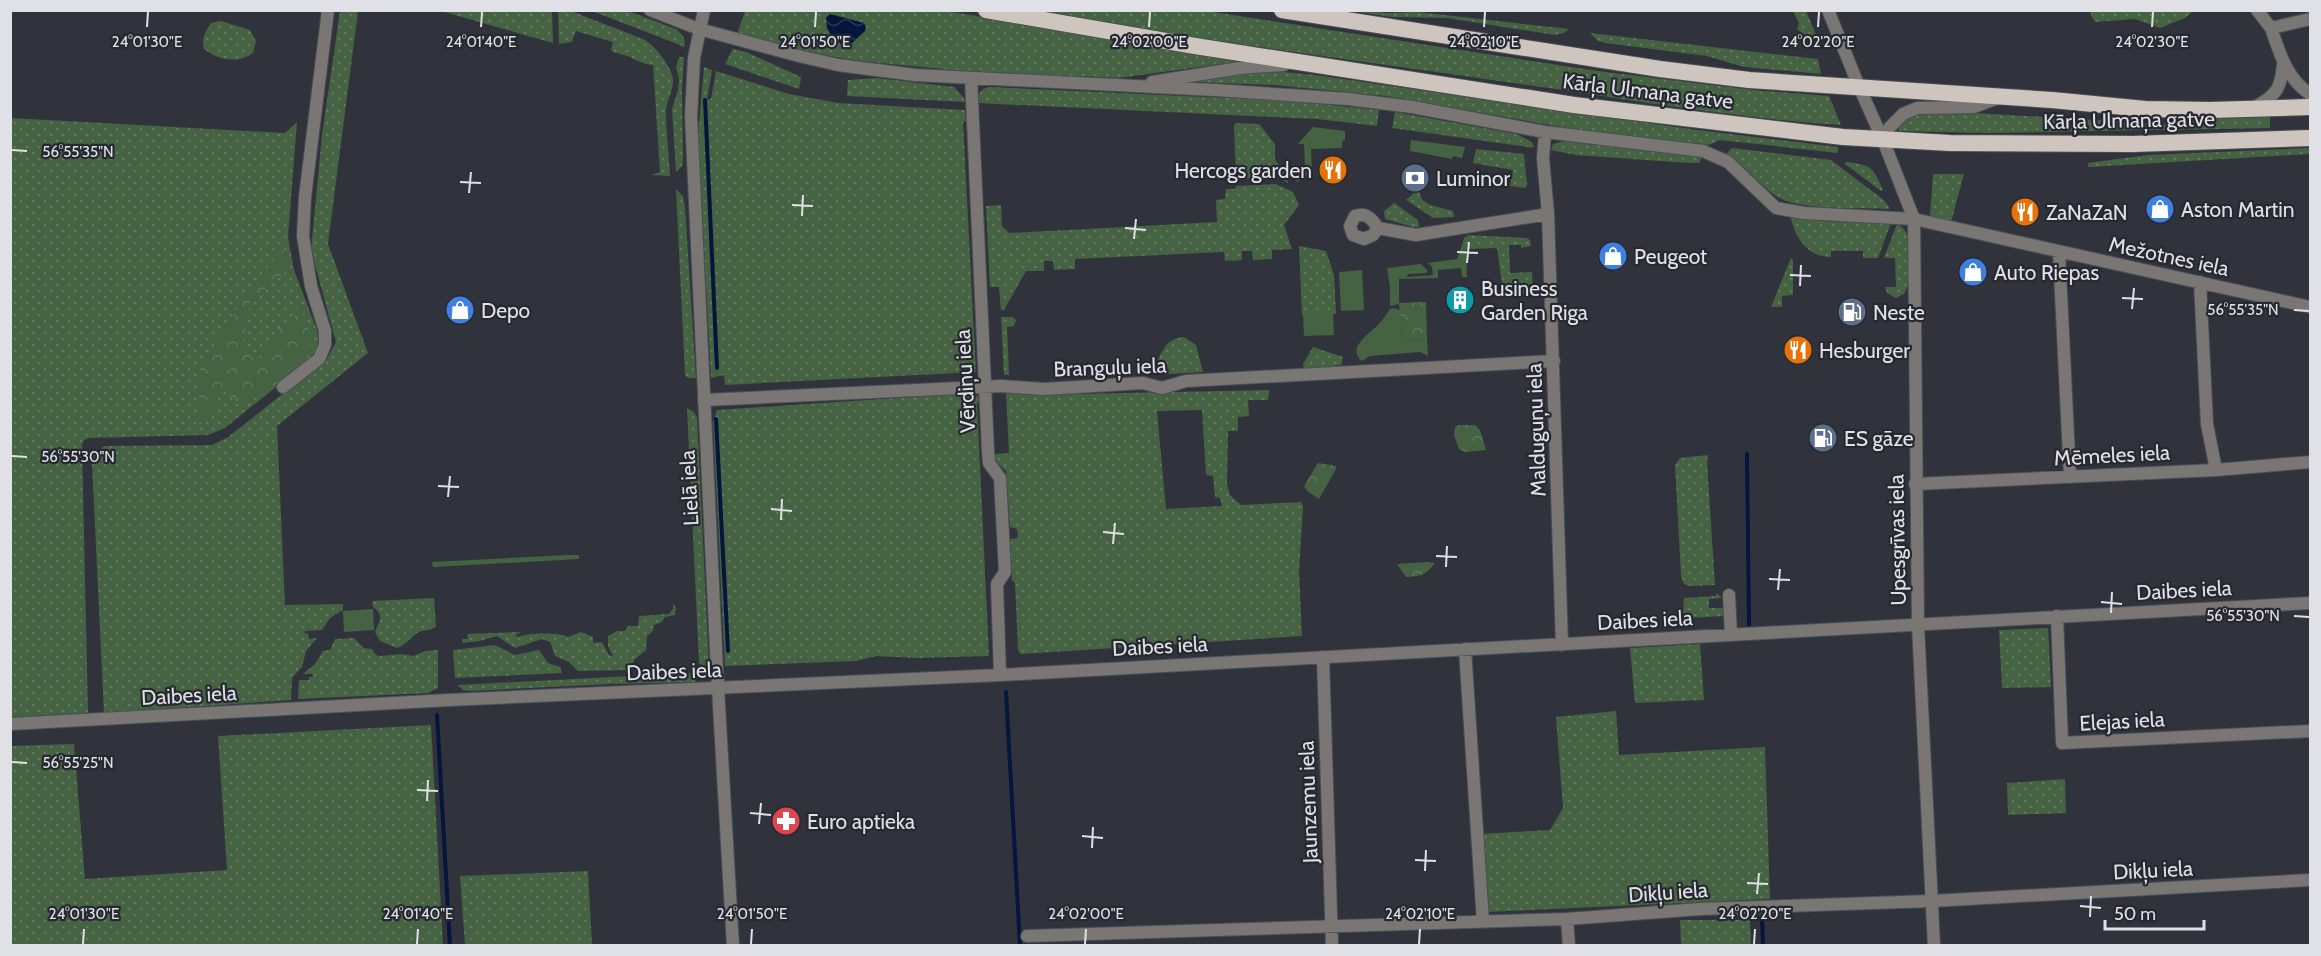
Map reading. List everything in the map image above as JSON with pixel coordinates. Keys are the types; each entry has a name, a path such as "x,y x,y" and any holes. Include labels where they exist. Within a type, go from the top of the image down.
{"highway":[{"name":"Kārļa Ulmaņa gatve","path":"986,10 1574,105 1843,137 1884,140 2133,144 2310,138"},
{"name":"Kārļa Ulmaņa gatve","path":"1282,10 1660,69 1749,80 2145,109 2310,107"}],"street":[{"path":"283,387 319,359 325,345 325,331 310,286 303,236 306,187 328,10"},
{"path":"650,10 699,29 838,64 915,75 1125,86 1240,68 1305,63"},
{"name":"Lielā iela","path":"704,10 691,80 691,116 718,688 733,945"},
{"name":"Upesgrīvas iela","path":"1828,10 1860,89 1884,140 1914,219 1918,625 1934,945"},
{"path":"2257,10 2271,28 2283,64 2296,82 2310,94"},
{"path":"2271,28 2310,19"},
{"path":"2252,109 2275,93 2281,82 2283,64"},
{"name":"Vērdiņu iela","path":"971,78 989,463 1000,478 1005,572 997,584 1000,675"},
{"name":"Mežotnes iela","path":"1125,86 1348,99 1412,107 1545,132 1712,153 1728,162 1776,208 1804,213 1914,219 2310,307"},
{"path":"1884,140 1890,127 1902,114 1917,108 1974,107 2000,98"},
{"name":"Malduguņu iela","path":"1545,132 1543,155 1548,214 1554,361 1562,645"},
{"path":"1378,228 1416,235 1548,214"},
{"path":"2059,252 2070,477"},
{"path":"2200,282 2207,424 2216,470"},
{"name":"Branguļu iela","path":"704,400 1015,386 1044,389 1143,383 1162,388 1186,381 1554,361"},
{"name":"Mēmeles iela","path":"1915,483 2216,470 2310,462"},
{"path":"1729,595 1731,635"},
{"name":"Daibes iela","path":"10,724 449,700 1000,675 2310,603"},
{"name":"Elejas iela","path":"2057,616 2062,743 2310,731"},
{"path":"1465,649 1483,922"},
{"name":"Jaunzemu iela","path":"1323,657 1332,945"},
{"name":"Dikļu iela","path":"1027,936 1568,919 1700,909 1932,902 2310,880"},
{"path":"1568,919 1569,945"}],"green space":[{"path":"340,11 358,11 328,244 368,353 277,426 285,605 343,604 343,610 330,618 322,630 305,631 309,639 317,638 306,651 302,667 292,678 291,700 104,713 92,463 94,455 104,446 212,445 228,437 327,359 336,342 311,250 322,135"},
{"path":"441,11 552,11 553,43 542,40"},
{"path":"558,11 571,11 643,39 666,62 673,79 666,111 670,176 651,175 660,172 653,65 613,52 611,50 613,42 576,31 572,42 559,44"},
{"path":"592,11 628,11 676,29 684,37 685,47"},
{"path":"745,11 946,11 1238,59 1235,62 1119,78 963,71 860,61 824,55 737,34"},
{"path":"1028,11 1207,11 1598,71 1753,90 1829,96 1841,125 1759,118 1676,107 1209,40"},
{"path":"1352,11 1418,12 1569,29 1555,35 1447,18 1392,17"},
{"path":"1793,11 1806,11 1820,44 1816,46 1797,29 1799,23"},
{"path":"2089,11 2193,11 2185,18 2160,28 2135,19 2095,22"},
{"path":"221,21 250,30 256,41 253,53 241,59 228,59 215,56 204,49 203,39 209,26 211,23"},
{"path":"1590,33 1818,59 1821,74 1744,67 1707,56 1606,43 1598,41"},
{"path":"733,49 746,52 801,77 799,89 725,64"},
{"path":"679,57 684,57 683,158 682,166 676,172 672,109 678,90 679,79 676,67"},
{"path":"704,67 712,70 707,100 711,99 716,71 789,94 838,103 965,110 966,121 963,122 976,372 725,385 724,375 711,378 698,136"},
{"path":"1236,72 1284,72 1315,75 1697,130 1838,147 1838,153 1720,140 1709,145 1572,129 1386,96 1274,85 1194,82 1193,80"},
{"path":"877,78 954,87 965,102 847,96 848,80"},
{"path":"989,87 1295,101 1379,110 1377,126 1317,119 978,103 980,92"},
{"path":"1924,110 2164,124 2205,119 2270,117 2270,128 1988,133 1898,131 1901,121"},
{"path":"1395,112 1517,134 1532,142 1534,148 1392,128"},
{"path":"11,118 285,133 297,122 288,237 294,270 318,333 319,343 312,358 225,428 208,435 89,438 84,440 82,445 88,713 11,717"},
{"path":"1236,123 1259,124 1275,144 1275,160 1286,172 1288,183 1277,177 1236,179 1234,125"},
{"path":"1313,127 1345,131 1345,140 1342,141 1342,148 1311,149 1312,172 1297,182 1293,164 1299,167 1305,166 1304,144 1298,144"},
{"path":"1411,140 1465,147 1462,158 1453,156 1452,159 1410,151"},
{"path":"1568,140 1702,157 1699,163 1688,163 1576,155 1551,150 1553,144"},
{"path":"1732,148 1831,160 1885,201 1890,209 1830,208 1786,201 1769,191 1726,154"},
{"path":"2310,148 2310,154 2088,167 2088,163 2148,155"},
{"path":"1476,149 1524,154 1527,185 1525,188 1510,186 1513,170 1473,163"},
{"path":"1846,162 1871,168 1883,190 1881,191 1845,164"},
{"path":"1933,174 1964,174 1951,222 1930,217"},
{"path":"1276,184 1293,192 1299,205 1284,225 1292,249 1272,250 1272,259 1253,260 1252,251 1242,251 1242,260 1225,261 1224,252 1075,259 1075,269 1054,270 1053,261 1044,261 1044,271 1026,271 1004,310 1001,310 999,287 990,287 986,206 1001,205 1002,226 1009,233 1217,222 1216,200 1225,199 1226,189 1235,189 1236,186"},
{"path":"1417,185 1422,200 1430,205 1453,211 1454,217 1433,218 1406,200 1413,194 1413,189"},
{"path":"676,189 683,196 685,207 696,378 688,378 685,375"},
{"path":"1394,203 1418,220 1419,227 1385,219 1384,211"},
{"path":"1791,217 1821,221 1891,223 1878,258 1863,258 1863,251 1831,251 1831,257 1816,254 1804,245 1795,232"},
{"path":"1897,224 1908,236 1909,284 1904,294 1896,298 1887,293 1885,287 1896,287 1895,258 1884,258"},
{"path":"1468,235 1530,240 1531,246 1521,248 1521,245 1509,245 1510,273 1532,272 1533,294 1513,294 1502,283 1497,248 1466,249 1466,245 1462,245 1464,238"},
{"path":"1462,245 1466,245 1467,277 1462,277 1461,268 1438,270 1438,278 1399,279 1399,304 1390,306 1387,268 1421,264 1427,273 1408,274 1407,277 1433,275 1432,267 1428,263 1457,259"},
{"path":"1299,246 1326,251 1334,275 1336,314 1302,315"},
{"path":"284,248 288,270 251,300 242,345 258,364 277,329 294,321 299,301 312,341 281,379 250,400 239,403 220,388 216,406 199,426 200,369 249,290"},
{"path":"1791,258 1793,260 1793,295 1782,296 1782,307 1771,307"},
{"path":"1362,270 1364,310 1341,311 1339,272"},
{"path":"1426,302 1427,339 1402,340 1399,303"},
{"path":"1390,309 1400,310 1402,340 1427,339 1428,356 1420,352 1370,356 1362,361 1356,351 1358,346"},
{"path":"1333,313 1334,335 1304,336 1303,315"},
{"path":"1001,317 1013,317 1016,320 1014,326 1007,327 1009,375 1004,375"},
{"path":"1184,337 1196,345 1203,372 1153,375 1167,345 1177,338"},
{"path":"1313,347 1343,357 1341,365 1304,369 1303,364"},
{"path":"1269,390 1268,400 1248,400 1249,416 1238,417 1238,431 1228,431 1227,484 1230,495 1241,505 1301,502 1303,506 1299,571 1302,636 1020,654 1010,539 1018,538 1017,529 1010,527 1006,471 995,461 995,454 1009,453 1006,394 1008,392 1031,395","holes":["1202,410 1206,475 1213,476 1215,497 1220,498 1222,506 1166,509 1157,411"]},
{"path":"972,393 979,397 980,402 977,403 989,656 917,658 876,656 856,661 725,666 713,422 717,410"},
{"path":"687,408 694,412 697,418 709,667 702,667 699,662"},
{"path":"1475,425 1480,430 1486,450 1465,452 1459,449 1454,435 1455,427"},
{"path":"1708,455 1715,585 1690,586 1684,584 1681,576 1675,465 1680,458"},
{"path":"1318,463 1336,466 1319,499 1307,491 1304,486"},
{"path":"579,555 579,559 433,567 432,562"},
{"path":"1435,563 1426,572 1411,577 1406,577 1397,564"},
{"path":"1716,593 1722,598 1709,599 1709,608 1723,608 1723,616 1688,618 1683,616 1684,598 1716,596"},
{"path":"434,598 436,626 434,628 417,633 397,648 380,641 375,632 380,616 373,607 372,601"},
{"path":"673,604 676,607 675,615 665,617 662,622 654,625 653,631 647,636 646,650 634,660 632,670 578,671 569,662 555,656 550,642 542,639 515,648 497,636 462,643 462,639 468,639 467,634 521,632 515,635 518,637 550,634 568,637 581,632 593,637 593,643 602,642 609,655 613,656 608,646 608,636 617,631 625,631 628,626 638,626 639,616 669,614 673,609"},
{"path":"373,609 374,630 344,632 343,611"},
{"path":"2048,628 2051,687 2002,688 1999,630"},
{"path":"354,638 364,648 372,649 376,655 380,656 401,654 414,656 425,651 438,650 438,688 428,693 298,699 299,680 309,680 309,677 313,677 312,674 303,674 315,664 323,651 330,650 335,639"},
{"path":"1700,644 1704,700 1635,703 1630,648"},
{"path":"495,645 515,655 539,650 548,663 560,667 562,673 455,678 453,650"},
{"path":"694,674 696,682 470,691 463,690 458,685"},
{"path":"1616,711 1619,755 1765,747 1770,899 1485,912 1480,834 1550,830 1563,808 1556,717"},
{"path":"431,725 443,945 11,945 11,746 74,744 85,879 227,870 218,736"},
{"path":"2065,779 2066,813 2008,815 2007,783"},
{"path":"588,871 592,945 465,945 460,876"},
{"path":"1680,920 1750,920 1751,945 1681,945"}],"water":[{"path":"830,14 864,23 865,31 851,44 841,44 827,28 826,18"}],"waterway":[{"path":"705,100 717,368"},
{"path":"716,419 728,651"},
{"path":"1747,454 1749,625"},
{"path":"1006,692 1020,946"},
{"path":"437,715 450,946"},
{"path":"1762,917 1763,946"}],"place":[{"name":"Hercogs garden","path":"1333,170"},
{"name":"Luminor","path":"1415,178"},
{"name":"Aston Martin","path":"2160,209"},
{"name":"ZaNaZaN","path":"2025,212"},
{"name":"Peugeot","path":"1613,256"},
{"name":"Auto Riepas","path":"1973,272"},
{"name":"Business Garden Riga","path":"1460,300"},
{"name":"Depo","path":"460,310"},
{"name":"Neste","path":"1852,312"},
{"name":"Hesburger","path":"1798,350"},
{"name":"ES gāze","path":"1823,438"},
{"name":"Euro aptieka","path":"786,821"}]}
